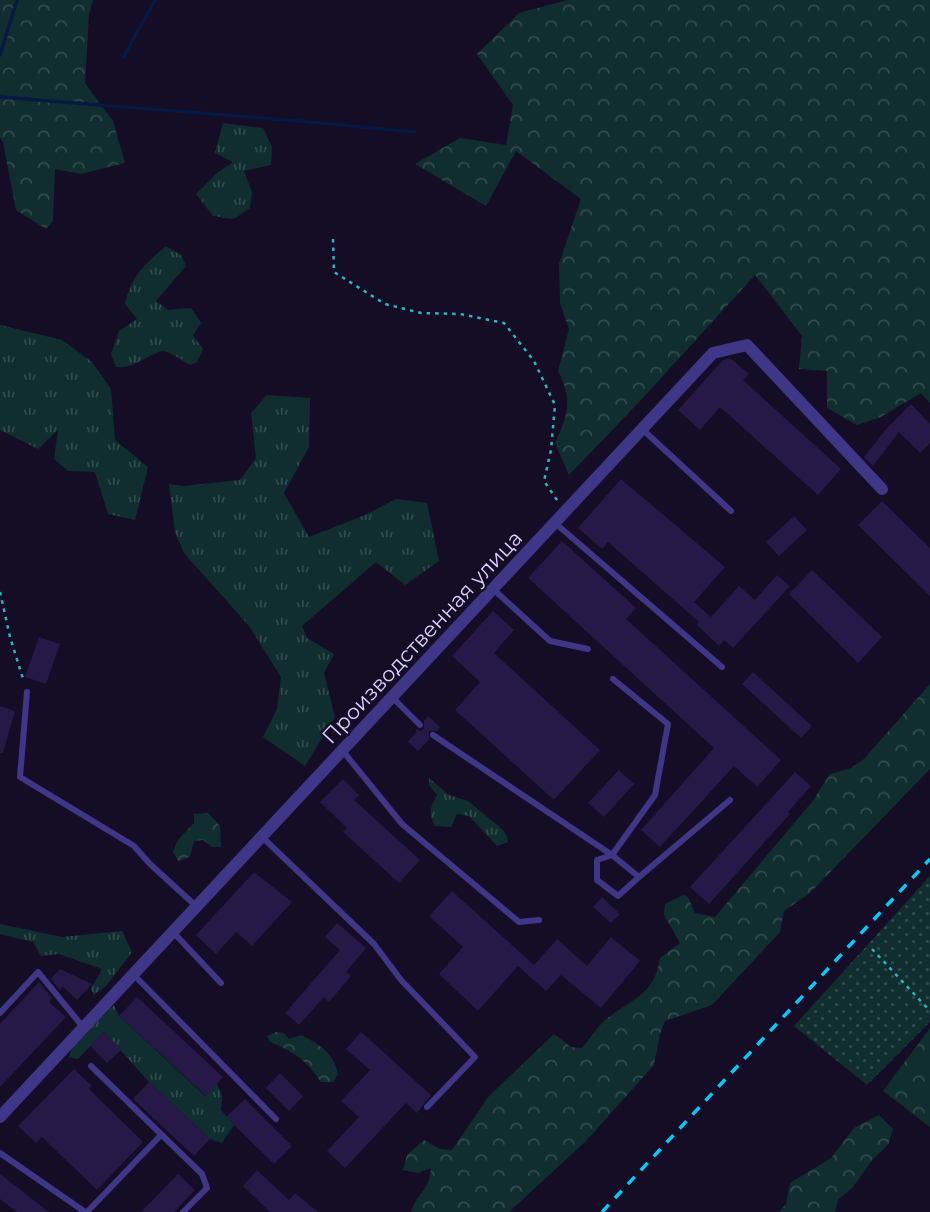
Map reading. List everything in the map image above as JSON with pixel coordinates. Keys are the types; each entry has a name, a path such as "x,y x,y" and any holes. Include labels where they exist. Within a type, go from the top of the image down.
{"street":[{"name":"Производственная улица","path":"0,1117 713,353 747,345 881,489"}],"lane":[{"path":"642,429 731,511"},
{"path":"555,523 722,667"},
{"path":"493,589 550,641 588,649"},
{"path":"614,679 668,724 655,795 612,855 597,860 597,880 618,896 730,800"},
{"path":"27,692 20,777 134,846 196,906"},
{"path":"392,697 420,725"},
{"path":"433,735 612,855 639,877"},
{"path":"342,750 402,824 519,922 539,920"},
{"path":"261,836 374,944 401,980 475,1057 427,1107"},
{"path":"173,932 221,983"},
{"path":"0,1013 38,972 83,1027"},
{"path":"133,974 276,1119"},
{"path":"91,1066 202,1174 207,1188 183,1212"},
{"path":"0,1153 86,1212 161,1135"}],"path":[{"path":"333,239 334,272 385,303 421,313 460,314 503,323 534,361 555,405 551,450 544,481 564,512"},
{"path":"0,592 27,692"},
{"path":"872,948 930,1011"}],"green space":[{"path":"0,0 93,0 89,14 85,83 113,121 125,163 81,174 55,169 53,221 46,229 16,210 0,138"},
{"path":"567,0 930,0 930,403 921,393 881,417 857,425 827,408 827,371 799,369 802,336 755,275 569,475 555,443 567,407 566,390 558,371 569,329 560,303 559,264 581,199 516,151 486,206 415,164 460,138 506,145 513,105 477,54 519,13"},
{"path":"223,123 263,128 272,147 271,165 244,171 252,192 250,208 234,219 213,216 196,194 217,173 233,162 215,153"},
{"path":"166,246 181,255 186,266 156,301 168,310 191,308 201,323 193,335 203,349 197,362 190,365 174,355 160,351 138,363 116,367 111,354 119,331 137,319 125,304 131,285 145,265"},
{"path":"0,325 62,340 92,362 111,389 115,440 148,467 135,520 108,514 95,472 68,471 54,459 58,430 38,449 0,430"},
{"path":"267,395 310,398 309,447 284,493 309,537 365,515 396,499 427,503 439,561 405,585 376,562 302,626 307,638 334,654 324,673 335,717 305,766 263,737 277,709 281,677 249,626 184,553 175,532 169,484 184,486 240,480 256,458 251,413"},
{"path":"930,684 930,769 810,893 784,911 780,932 712,1005 665,1021 654,1065 586,1141 509,1212 411,1212 426,1187 431,1168 418,1173 403,1170 407,1155 424,1140 440,1149 452,1150 489,1096 554,1034 571,1047 582,1048 603,1022 646,990 657,971 660,958 680,943 664,915 665,904 683,895 688,897 695,913 715,917 812,802 830,774 851,768 864,759"},
{"path":"429,778 449,795 468,801 502,829 508,842 497,846 469,816 457,814 451,827 435,826 431,810 437,795 429,785"},
{"path":"208,813 220,826 221,847 212,847 203,840 194,841 190,857 178,861 173,852 177,841 194,823 194,814"},
{"path":"930,876 930,1022 867,1085 794,1026"},
{"path":"0,924 62,937 122,931 132,952 106,986 94,995 91,989 102,969 59,954 41,956 33,942 0,934"},
{"path":"114,1005 119,1016 205,1096 217,1084 222,1096 221,1110 234,1125 222,1143 210,1139 149,1082 104,1032 78,1059 69,1057 72,1046"},
{"path":"930,1028 930,1127 883,1091"},
{"path":"276,1032 284,1033 289,1039 301,1035 325,1050 333,1060 338,1074 333,1082 321,1082 299,1058 270,1042 267,1036"},
{"path":"879,1115 893,1129 888,1145 873,1159 853,1187 838,1200 835,1212 779,1212 786,1204 790,1183 831,1158 854,1128"}],"building":[{"path":"730,358 749,374 743,380 841,469 818,495 720,407 700,430 678,410 723,360"},
{"path":"911,404 930,424 930,443 920,453 899,432 873,466 864,457"},
{"path":"621,479 725,567 694,602 711,617 739,586 755,600 777,575 790,586 733,648 724,640 719,646 697,625 699,622 608,542 602,549 578,528"},
{"path":"882,501 930,548 930,596 858,525"},
{"path":"794,516 807,530 779,556 766,542"},
{"path":"562,541 636,608 626,619 781,760 757,787 734,766 660,847 641,830 714,748 528,578"},
{"path":"812,570 882,637 858,663 789,594"},
{"path":"493,611 514,630 494,653 600,750 554,800 455,710 480,682 452,656"},
{"path":"39,637 60,644 46,684 25,677"},
{"path":"753,672 812,726 801,738 742,684"},
{"path":"0,706 15,711 3,753 0,753"},
{"path":"428,716 440,727 437,731 429,731 429,739 418,751 408,742 416,729 421,731 424,728 424,721"},
{"path":"619,770 634,784 604,817 588,803"},
{"path":"795,772 811,786 788,812 790,814 709,904 690,887"},
{"path":"343,779 359,795 354,800 420,860 399,883 343,832 347,828 320,802"},
{"path":"254,872 292,902 252,946 236,932 216,954 196,935"},
{"path":"452,891 534,965 557,939 587,966 611,937 640,961 601,1008 561,975 546,991 518,966 478,1011 439,974 463,947 429,916"},
{"path":"602,897 620,914 611,923 593,907"},
{"path":"337,923 366,948 346,972 351,976 329,1002 324,997 299,1025 285,1013 340,950 325,937"},
{"path":"60,969 92,984 77,1000 63,987 60,990 51,979"},
{"path":"39,982 52,998 49,1002 66,1017 0,1087 0,1024"},
{"path":"137,997 223,1077 206,1096 119,1016"},
{"path":"104,1032 121,1050 107,1063 90,1046"},
{"path":"361,1032 431,1095 417,1113 406,1103 345,1168 327,1151 359,1117 341,1101 370,1070 346,1049"},
{"path":"74,1069 92,1086 89,1089 143,1142 97,1190 42,1137 36,1143 18,1126"},
{"path":"280,1073 303,1096 289,1111 266,1088"},
{"path":"149,1082 210,1139 194,1156 133,1099"},
{"path":"245,1099 292,1146 274,1164 226,1117"},
{"path":"257,1170 289,1200 295,1193 318,1212 270,1212 243,1186"},
{"path":"0,1174 49,1212 17,1212 0,1199"},
{"path":"178,1174 195,1190 174,1212 141,1212"}],"waterway":[{"path":"0,55 17,0"},
{"path":"124,56 155,0"},
{"path":"0,97 415,132"}],"railway":[{"path":"602,1212 930,859"}]}
